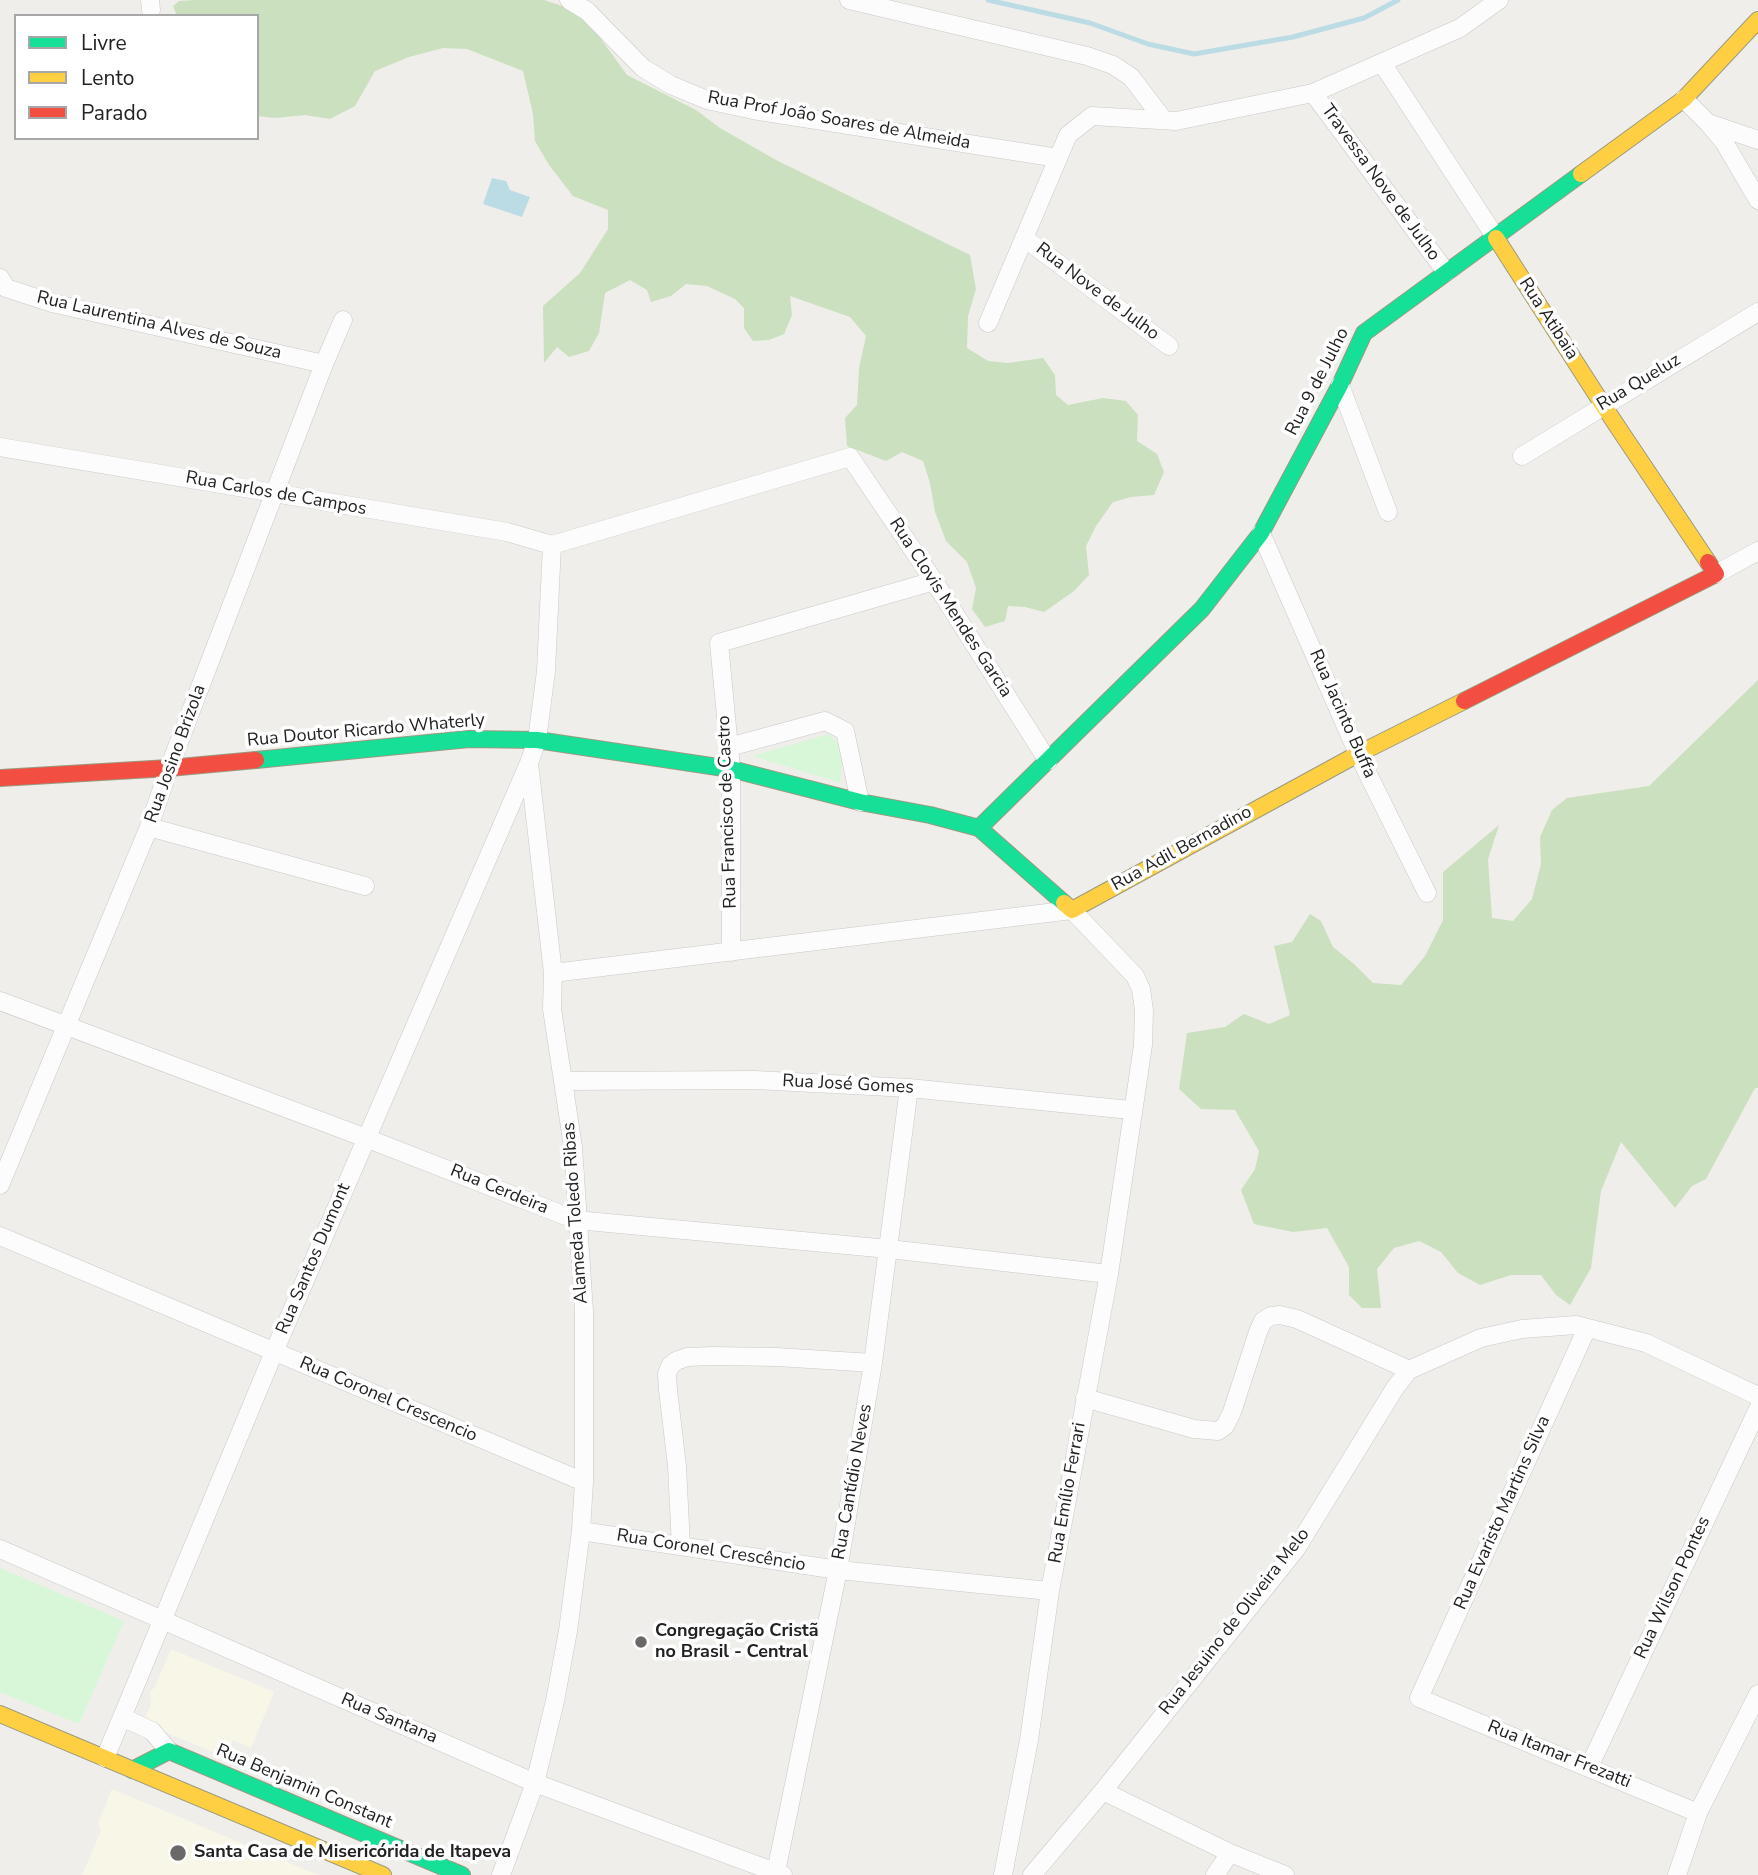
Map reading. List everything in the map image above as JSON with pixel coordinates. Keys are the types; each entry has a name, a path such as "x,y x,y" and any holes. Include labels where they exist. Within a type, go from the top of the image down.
{"main road":[{"name":"Rua 9 de Julho","path":"979,828 1202,609 1261,533 1340,385 1364,333 1684,99 1758,20"},
{"name":"Rua Atibaia","path":"1496,237 1603,405 1716,574"},
{"name":"Rua Adil Bernadino","path":"1072,910 1358,754 1716,574"},
{"name":"Rua Doutor Ricardo Whaterly","path":"0,778 169,768 469,739 537,740 731,769 860,802 930,815 979,828"},
{"path":"979,828 1072,910"},
{"path":"0,1714 383,1875"},
{"path":"132,1770 169,1751"},
{"name":"Rua Benjamin Constant","path":"169,1751 462,1875"}],"street":[{"name":"Rua Prof João Soares de Almeida","path":"569,0 587,11 643,68 671,85 707,100 753,110 1058,158"},
{"path":"849,0 1087,56 1113,65 1131,77 1164,119"},
{"path":"988,323 1068,135 1092,117 1176,121 1313,93 1460,28 1499,0"},
{"name":"Rua Atibaia","path":"1382,63 1496,237"},
{"name":"Travessa Nove de Julho","path":"1313,93 1446,272"},
{"path":"1684,99 1724,142 1758,200"},
{"path":"1709,123 1758,140"},
{"name":"Rua Nove de Julho","path":"1024,238 1170,346"},
{"name":"Rua Laurentina Alves de Souza","path":"0,278 6,288 52,303 324,364"},
{"name":"Rua Queluz","path":"1522,456 1758,312"},
{"name":"Rua Josino Brizola","path":"0,1185 149,827 169,768 343,320"},
{"path":"1340,385 1388,512"},
{"name":"Rua Carlos de Campos","path":"0,447 507,532 552,545"},
{"name":"Rua Clovis Mendes Garcia","path":"552,545 849,457 934,581 1048,761"},
{"name":"Rua Jacinto Buffa","path":"1261,533 1358,754 1427,893"},
{"name":"Alameda Toledo Ribas","path":"501,1875 535,1783 555,1701 568,1631 581,1531 584,1482 584,1311 573,1147 552,1009 553,973 529,763 537,740 546,671 552,545"},
{"name":"Rua Adil Bernadino","path":"1716,574 1758,551"},
{"name":"Rua Francisco de Castro","path":"731,953 731,769 719,643 934,581"},
{"path":"729,747 825,721 845,731 860,802"},
{"name":"Rua Santos Dumont","path":"105,1758 274,1352 529,763"},
{"path":"149,827 365,887"},
{"name":"Rua Adil Bernadino","path":"553,973 1072,910"},
{"name":"Rua Emílio Ferrari","path":"1003,1875 1029,1740 1050,1591 1109,1274 1131,1110 1143,1045 1144,1010 1141,989 1135,976 1072,910"},
{"name":"Rua Cerdeira","path":"0,1001 576,1220 888,1249 1109,1274"},
{"name":"Rua José Gomes","path":"565,1081 755,1080 909,1088 1131,1110"},
{"name":"Rua Cantídio Neves","path":"780,1874 838,1570 873,1363 909,1088"},
{"name":"Rua Coronel Crescencio","path":"0,1236 584,1482"},
{"path":"1085,1398 1194,1429 1218,1431 1225,1426 1232,1412 1263,1321 1270,1316 1280,1315 1297,1319 1409,1370 1481,1338 1522,1329 1576,1325 1646,1343 1758,1396"},
{"name":"Rua Evaristo Martins Silva","path":"1419,1698 1587,1328"},
{"path":"681,1546 677,1466 667,1374 670,1366 687,1357 712,1356 873,1363"},
{"name":"Rua Jesuino de Oliveira Melo","path":"1032,1875 1103,1791 1296,1549 1395,1388 1409,1370"},
{"name":"Rua Wilson Pontes","path":"1589,1767 1758,1409"},
{"name":"Rua Coronel Crescêncio","path":"581,1531 838,1570 1050,1591"},
{"name":"Rua Santana","path":"0,1549 535,1783 780,1874"},
{"path":"1677,1875 1698,1813 1758,1694"},
{"name":"Rua Itamar Frezatti","path":"1419,1698 1698,1813"},
{"path":"122,1717 152,1731 169,1751"},
{"path":"1731,1750 1758,1721"},
{"path":"1103,1791 1230,1853 1285,1875"},
{"path":"1214,1875 1230,1853"}],"shaded area":[{"path":"171,1649 274,1692 251,1748 233,1740 225,1757 143,1723 151,1704 150,1692 155,1687"},
{"name":"Santa Casa de Misericórida de Itapeva","path":"112,1789 318,1875 82,1875 101,1831 98,1823"}],"green space":[{"path":"544,0 568,8 590,24 627,75 696,110 720,128 776,160 970,255 976,289 968,316 967,348 988,361 1008,363 1043,358 1055,375 1056,395 1068,405 1103,398 1126,401 1138,415 1137,441 1157,454 1164,472 1154,495 1113,502 1086,546 1089,575 1074,591 1044,612 1008,606 1005,621 985,627 972,609 976,588 967,562 946,541 935,512 923,461 902,452 886,461 847,446 845,418 857,405 859,368 866,336 850,317 790,296 792,315 784,334 769,340 753,341 744,328 744,308 735,299 707,286 686,284 671,296 651,302 647,290 630,280 605,293 599,333 589,351 569,357 557,347 544,363 543,306 580,273 608,229 608,210 573,196 549,165 535,141 533,114 523,71 467,49 443,48 409,57 375,71 355,106 330,119 305,115 275,118 259,116 259,14 176,14 173,6 179,1"},
{"path":"1758,680 1758,1088 1755,1088 1706,1179 1692,1186 1675,1208 1621,1142 1601,1191 1591,1268 1570,1305 1556,1295 1541,1275 1511,1275 1480,1285 1458,1273 1441,1252 1419,1241 1394,1248 1377,1269 1381,1308 1362,1308 1349,1295 1349,1267 1327,1228 1293,1232 1254,1224 1241,1190 1255,1169 1259,1151 1235,1110 1201,1109 1179,1089 1187,1033 1225,1027 1244,1014 1269,1024 1290,1015 1274,946 1292,942 1310,914 1321,921 1333,947 1373,983 1401,985 1425,956 1443,920 1443,872 1499,825 1488,859 1492,918 1513,921 1532,899 1541,864 1540,837 1552,810 1567,798 1649,786"},
{"path":"829,734 838,744 842,762 840,783 752,756"},
{"path":"0,1568 124,1621 79,1724 0,1692"}],"water":[{"path":"492,178 506,181 510,190 530,197 522,217 483,204"}],"waterway":[{"path":"988,0 1090,23 1148,44 1194,54 1293,37 1364,18 1398,0"}],"traffic: fast":[{"path":"979,828 1202,609 1261,533 1340,385 1364,333 1581,174"},
{"path":"256,760 469,739 537,740 731,769 860,802 930,815 979,828 1064,903"},
{"path":"132,1770 169,1751 462,1875"}],"traffic: slow":[{"path":"1581,174 1684,99 1758,20"},
{"path":"1496,238 1708,562"},
{"path":"1064,903 1072,910 1358,754 1464,701"},
{"path":"0,1714 383,1875"}],"traffic: jam":[{"path":"1464,701 1716,574 1708,562"},
{"path":"0,778 256,760"}],"place":[{"name":"Congregação Cristã no Brasil - Central","path":"641,1642"},
{"name":"Santa Casa de Misericórida de Itapeva","path":"178,1853"}]}
